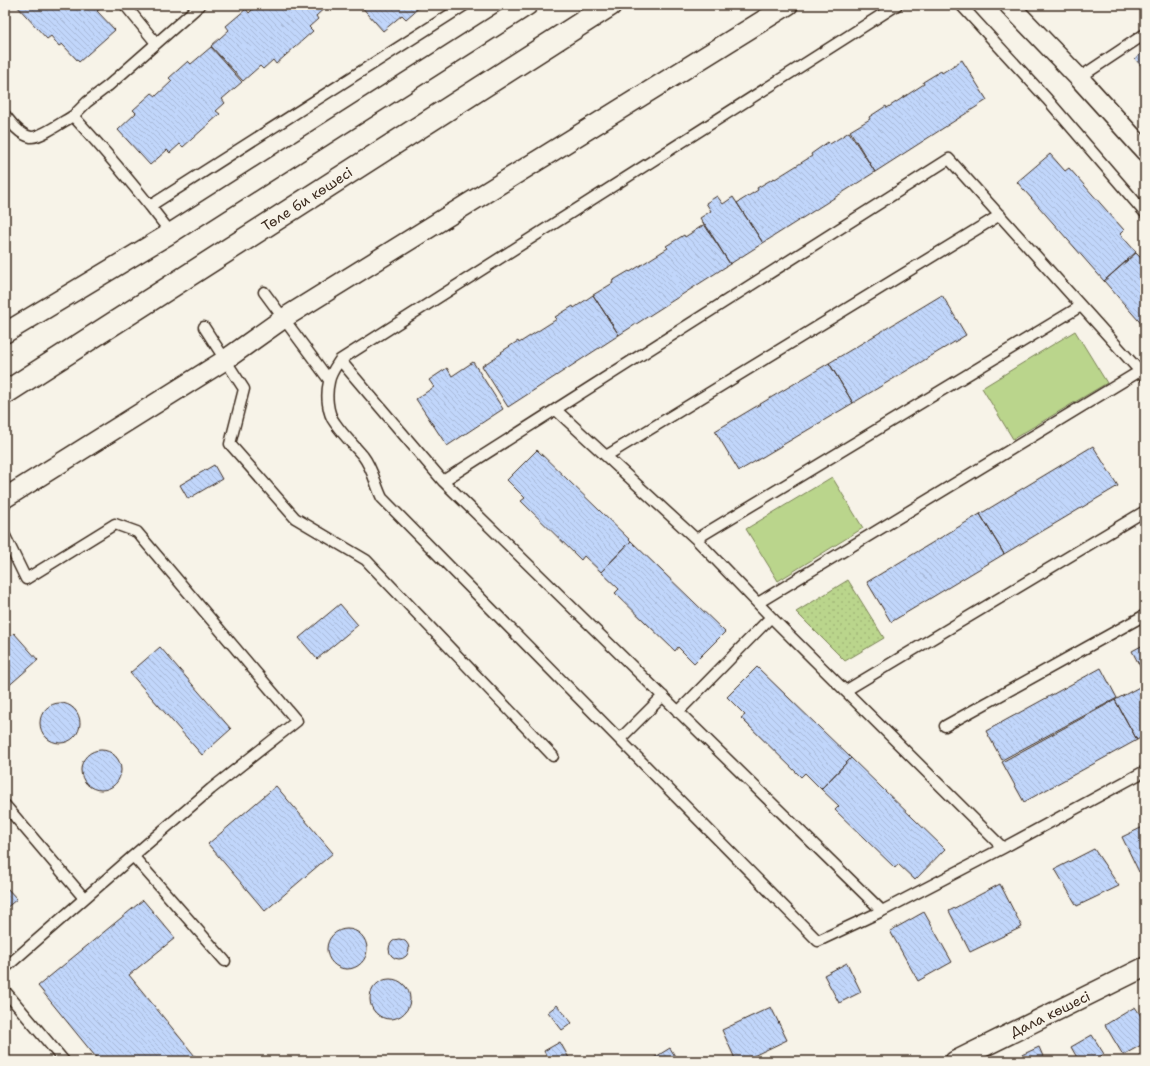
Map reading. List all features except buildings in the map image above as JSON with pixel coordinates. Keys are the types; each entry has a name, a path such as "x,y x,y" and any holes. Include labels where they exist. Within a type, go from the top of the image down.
{"main road":[{"name":"Төле би көшесі","path":"5,392 610,5"}],"street":[{"path":"5,333 171,233 528,5"},
{"path":"5,498 225,360 284,318 788,5"},
{"path":"1008,5 1079,78 1145,151"},
{"name":"Дала көшесі","path":"956,1061 1145,967"}],"lane":[{"path":"125,5 156,43"},
{"path":"5,115 14,126 24,134 32,137 40,135 73,116 87,102 108,86 200,5"},
{"path":"150,206 466,5"},
{"path":"897,5 340,360 329,380 327,398 329,411 333,422 364,457 373,472 376,486 382,498 818,941 882,911 1003,848 1145,771"},
{"path":"961,5 1047,99 1145,213"},
{"path":"1079,78 1145,34"},
{"path":"73,116 96,140 171,233"},
{"path":"443,481 949,159 1142,374 758,603"},
{"path":"606,456 1000,215"},
{"path":"264,292 329,380"},
{"path":"696,540 1081,306"},
{"path":"204,327 244,389 230,444 295,518 366,560 553,756"},
{"path":"340,360 443,481 882,911"},
{"path":"556,410 696,540 771,617 1003,848"},
{"path":"845,691 1145,511"},
{"path":"5,536 26,579 115,524 137,532 297,721 211,789 5,968"},
{"path":"945,726 1145,614"},
{"path":"678,712 771,617"},
{"path":"620,739 662,696"},
{"path":"5,805 84,898"},
{"path":"133,856 225,961"},
{"path":"5,991 64,1061"}],"green space":[{"path":"1075,331 1107,383 1013,439 982,388"},
{"path":"832,477 863,528 778,581 746,529"},
{"path":"848,580 884,638 845,661 796,612"}]}
